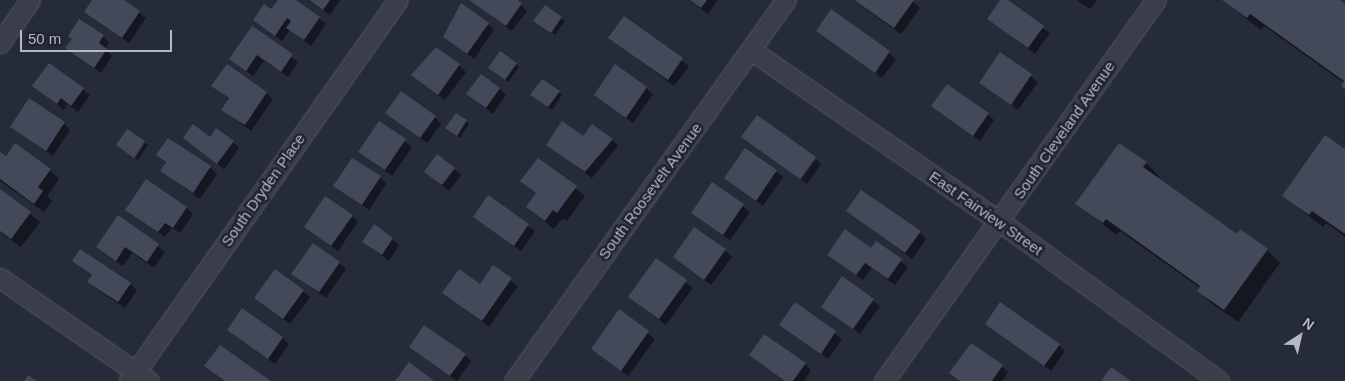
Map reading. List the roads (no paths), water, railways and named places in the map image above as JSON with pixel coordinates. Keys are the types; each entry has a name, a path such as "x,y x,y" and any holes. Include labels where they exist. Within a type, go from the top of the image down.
{"street":[{"path":"0,43 30,0"},
{"name":"South Dryden Place","path":"138,378 398,0"},
{"name":"South Roosevelt Avenue","path":"514,381 786,0"},
{"name":"South Cleveland Avenue","path":"884,381 1156,0"},
{"name":"East Fairview Street","path":"751,50 999,221 1219,381"},
{"path":"0,278 138,378"}]}
